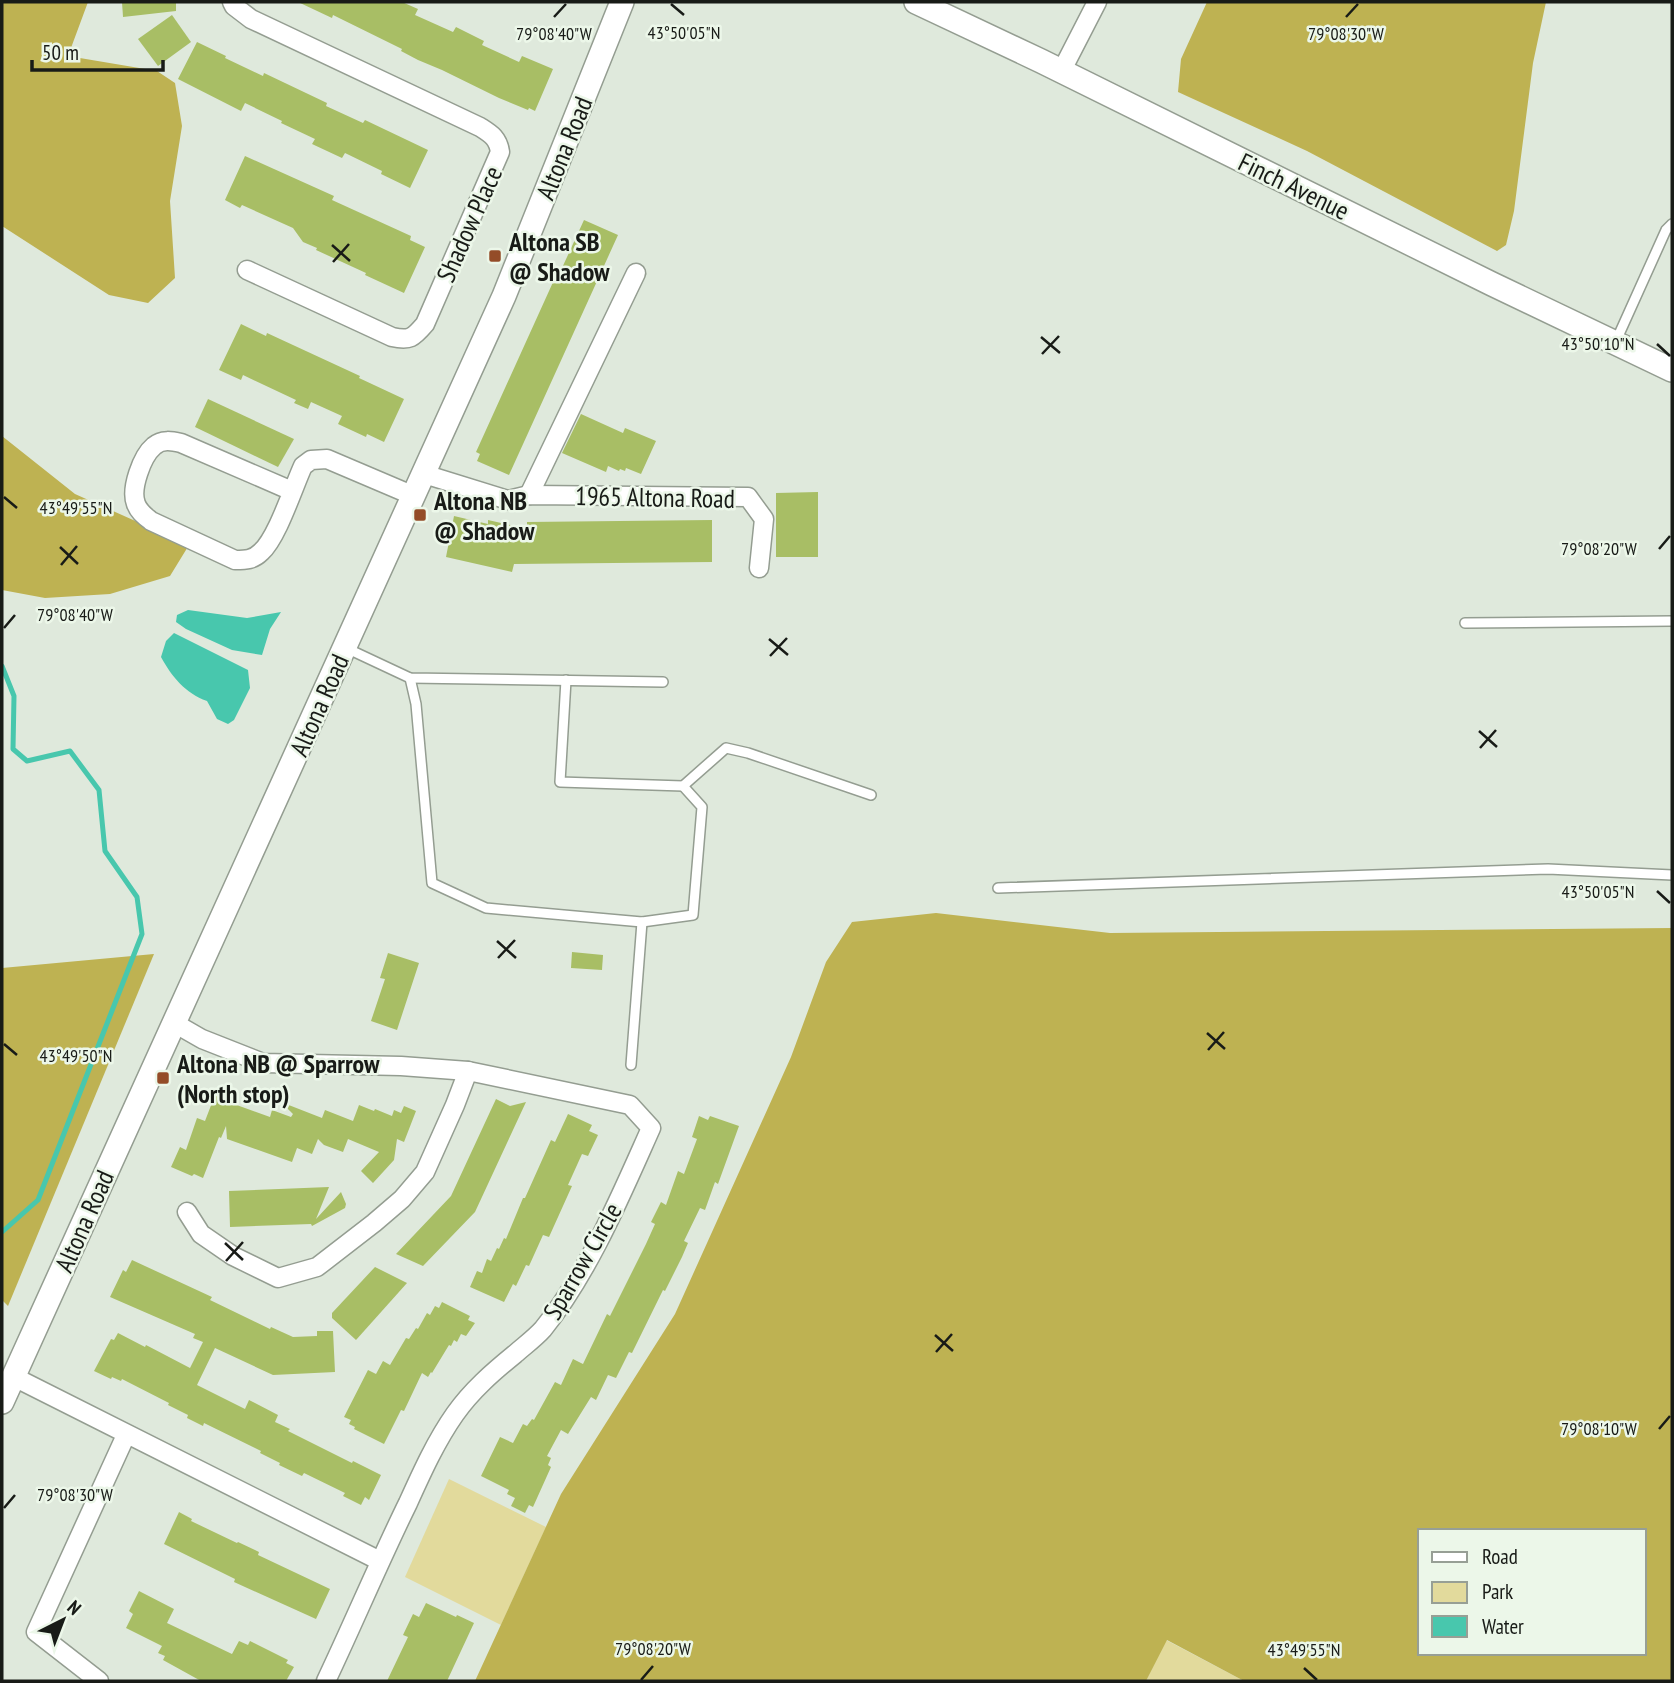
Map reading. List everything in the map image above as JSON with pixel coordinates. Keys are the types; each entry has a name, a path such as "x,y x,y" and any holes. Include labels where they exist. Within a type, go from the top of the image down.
{"main road":[{"name":"Altona Road","path":"2,1402 504,296 622,2"},
{"name":"Finch Avenue","path":"916,2 1672,370"}],"street":[{"name":"Shadow Place","path":"232,2 251,19 480,127 495,136 500,152 425,324 415,335 405,340 392,337 247,270"},
{"path":"1061,72 1097,2"},
{"name":"1965 Altona Road","path":"529,495 636,273"},
{"path":"292,491 181,443 167,440 155,445 145,459 135,482 135,501 141,513 151,521 235,560 248,560 260,554 269,543 292,491 303,466 311,460 327,459 414,496"},
{"name":"1965 Altona Road","path":"424,474 508,500 529,495 748,498 764,519 759,568"},
{"name":"Sparrow Circle","path":"174,1023 202,1039 263,1063 468,1071 630,1105 651,1128 586,1263 563,1302 541,1332 480,1383 456,1413 436,1443 380,1561"},
{"path":"187,1212 201,1234 233,1256 278,1278 317,1267 402,1199 425,1172 456,1105 468,1071"},
{"path":"14,1377 380,1561 326,1681"},
{"path":"99,1681 36,1632 126,1435"}],"lane":[{"path":"1616,343 1666,230 1672,224"},
{"path":"1465,623 1672,621"},
{"path":"345,647 410,678 663,682"},
{"path":"410,678 416,704 432,883 486,908 642,922 693,915 702,807 683,786"},
{"path":"566,680 560,782 683,786 726,748 871,795"},
{"path":"998,888 1548,869 1672,875"},
{"path":"631,1065 642,922"}],"green space":[{"path":"449,1479 546,1527 501,1625 405,1577"},
{"path":"1166,1640 1244,1681 1146,1681"}],"shaded area":[{"path":"2,2 88,2 68,56 157,71 175,83 182,126 170,201 175,278 148,303 109,295 2,226"},
{"path":"1207,2 1546,2 1533,63 1514,211 1506,245 1497,251 1307,151 1178,92 1181,59"},
{"path":"2,436 75,494 189,545 170,576 110,594 45,598 2,590"},
{"path":"936,913 1110,933 1672,928 1672,1681 1244,1681 1167,1640 1146,1681 475,1681 561,1494 675,1314 791,1057 826,962 852,922"},
{"path":"154,954 8,1306 2,1300 2,968"}],"water":[{"path":"188,610 247,618 281,612 270,629 262,655 232,650 186,629 176,622 177,615"},
{"path":"174,633 248,670 250,688 234,720 228,724 217,719 207,701 186,689 165,664 161,657 166,641"}],"building":[{"path":"122,2 176,2 176,11 123,17"},
{"path":"298,2 402,2 418,9 415,15 453,32 456,27 484,41 482,45 519,62 522,56 553,69 535,111 529,108 528,110 418,60 401,51 402,49 333,15 332,18"},
{"path":"172,15 191,42 158,66 138,39"},
{"path":"197,42 263,76 264,73 327,103 326,106 363,123 365,120 428,150 410,188 345,153 342,158 312,144 315,139 245,103 241,111 178,79"},
{"path":"245,156 334,196 332,200 411,236 410,240 425,247 404,293 316,250 317,248 303,242 293,228 225,200"},
{"path":"584,220 618,235 509,475 477,461 480,454 476,452"},
{"path":"241,324 266,336 267,333 404,399 384,442 338,424 342,416 311,402 308,409 294,403 296,400 243,375 241,380 219,370"},
{"path":"208,399 294,439 278,467 195,427"},
{"path":"581,414 623,433 625,428 656,441 641,474 626,468 625,471 619,471 608,466 606,472 562,453"},
{"path":"818,492 818,557 776,557 776,493"},
{"path":"454,516 527,529 527,522 712,520 712,562 514,564 512,572 446,557"},
{"path":"572,952 603,955 602,970 571,968"},
{"path":"388,953 419,963 397,1030 371,1021 385,979 380,978"},
{"path":"215,1095 270,1117 272,1110 291,1117 293,1114 281,1102 322,1118 325,1110 353,1121 359,1105 392,1116 394,1110 401,1113 404,1106 416,1111 404,1142 397,1139 394,1160 373,1183 361,1171 379,1152 348,1139 343,1152 324,1145 318,1139 312,1154 297,1148 292,1162 227,1139 226,1126 203,1178 171,1167 180,1147 186,1150 197,1118 205,1121"},
{"path":"496,1099 510,1106 526,1102 475,1212 423,1266 396,1254 451,1196"},
{"path":"568,1114 592,1125 589,1131 598,1135 588,1156 582,1154 568,1185 572,1186 549,1237 543,1235 529,1266 526,1265 516,1286 513,1284 504,1302 470,1287 477,1271 482,1273 487,1259 491,1261 497,1248 499,1249 504,1238 506,1239 551,1140 555,1142"},
{"path":"699,1116 708,1120 710,1116 739,1126 718,1184 715,1182 705,1210 700,1208 684,1241 688,1243 682,1257 632,1353 629,1352 616,1378 608,1375 596,1400 591,1397 568,1434 561,1430 547,1456 551,1458 548,1465 551,1467 533,1507 529,1505 525,1513 511,1506 515,1498 507,1494 509,1490 481,1476 500,1437 513,1443 523,1424 527,1426 534,1420 555,1382 561,1385 573,1359 583,1364 646,1244 655,1224 651,1222 661,1202 666,1205 678,1171 684,1174 697,1139 692,1137"},
{"path":"329,1187 316,1219 341,1192 345,1208 312,1226 230,1227 229,1191"},
{"path":"132,1260 212,1297 210,1300 270,1329 271,1327 293,1337 317,1336 317,1331 333,1331 335,1372 273,1375 215,1348 197,1385 245,1409 249,1400 278,1415 275,1422 290,1429 288,1431 381,1475 369,1500 365,1497 361,1505 343,1496 345,1493 304,1473 302,1476 279,1465 280,1463 260,1453 261,1451 204,1423 203,1426 187,1418 188,1415 168,1405 169,1403 122,1379 111,1379 94,1371 111,1339 114,1340 118,1333 190,1368 203,1342 193,1338 195,1334 110,1297 123,1270 126,1272"},
{"path":"375,1267 407,1283 356,1340 332,1318 332,1313"},
{"path":"442,1302 470,1316 468,1320 475,1323 466,1336 461,1334 457,1342 454,1340 451,1346 449,1345 428,1377 422,1373 384,1444 354,1429 355,1427 349,1424 351,1420 344,1417 368,1370 376,1374 383,1361 390,1365 406,1338 409,1339 416,1328 418,1329 427,1313 430,1315 435,1306 439,1308"},
{"path":"179,1512 192,1519 191,1521 330,1589 316,1619 234,1582 235,1579 164,1544"},
{"path":"139,1591 174,1609 167,1623 232,1654 239,1641 248,1645 250,1641 288,1660 286,1663 294,1667 286,1681 201,1681 163,1660 165,1656 158,1653 162,1646 126,1628 133,1614 129,1611"},
{"path":"426,1603 474,1623 447,1681 387,1681 408,1637 403,1635 413,1614 419,1617"}],"waterway":[{"path":"2,666 14,696 13,749 27,761 70,751 99,790 105,851 137,897 142,934 38,1200 2,1232"}],"place":[{"name":"Altona SB @ Shadow","path":"495,256"},
{"name":"Altona NB @ Shadow","path":"420,515"},
{"name":"Altona NB @ Sparrow (North stop)","path":"163,1078"}]}
